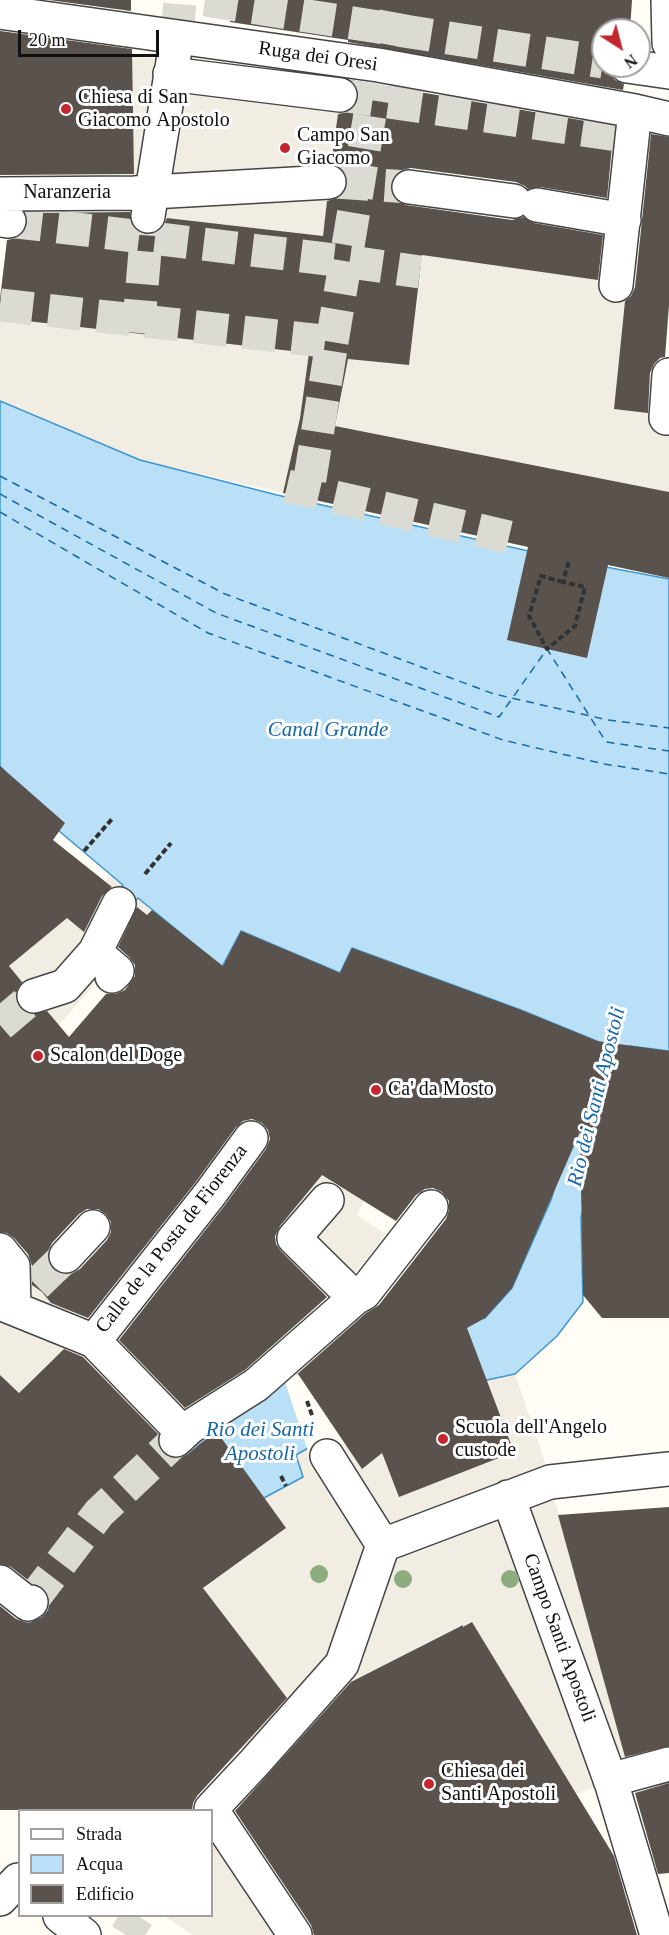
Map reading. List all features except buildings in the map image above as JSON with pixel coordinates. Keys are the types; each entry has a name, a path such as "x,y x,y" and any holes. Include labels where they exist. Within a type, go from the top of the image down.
{"street":[{"path":"668,7 669,43"},
{"name":"Ruga dei Oresi","path":"0,12 382,65 628,128 669,118"},
{"path":"177,37 144,200 329,182"},
{"path":"651,69 669,72"},
{"path":"170,74 340,95"},
{"path":"616,285 624,220 628,128"},
{"path":"409,187 526,203 624,220"},
{"name":"Naranzeria","path":"3,212 144,200"},
{"path":"666,418 669,375"},
{"path":"34,996 65,986 104,964 119,904"},
{"name":"Calle de la Posta de Fiorenza","path":"88,1338 210,1194 250,1138"},
{"path":"327,1200 294,1238 355,1298"},
{"path":"0,1251 13,1266 17,1298 88,1338 183,1434 256,1385 355,1298 364,1293 430,1207"},
{"path":"66,1256 93,1227"},
{"path":"327,1456 383,1545"},
{"path":"211,1809 342,1664 383,1545 550,1482 669,1469"},
{"name":"Campo Santi Apostoli","path":"508,1497 610,1780 657,1935"},
{"path":"0,1582 28,1604 31,1602"},
{"path":"610,1780 669,1764"},
{"path":"213,1812 295,1935"},
{"path":"61,1917 84,1935"}],"path":[{"path":"563,582 569,560"},
{"path":"541,576 563,582 585,587 575,626 547,649 530,616 541,576"},
{"path":"84,851 112,819"},
{"path":"307,1401 314,1419"},
{"path":"281,1476 286,1486"}],"shaded area":[{"name":"Campo San Giacomo","path":"132,54 172,62 343,80 323,236 135,214"},
{"path":"423,255 600,280 626,289 614,409 660,414 669,420 669,492 336,426 348,359 409,365"},
{"path":"0,318 309,353 300,418 284,493 139,460 0,401"},
{"path":"112,875 123,885 112,898 138,897 152,910 112,956 106,971 46,1040 0,983 0,975"},
{"path":"321,1174 364,1201 357,1215 386,1234 348,1282 344,1297 275,1236"},
{"path":"19,1266 42,1292 91,1328 51,1361 19,1393 0,1375 0,1273"},
{"path":"515,1374 542,1453 628,1768 612,1785 576,1794 472,1623 463,1627 462,1625 417,1648 440,1696 347,1693 263,1757 226,1802 312,1935 193,1935 166,1917 213,1917 213,1809 196,1809 253,1760 232,1732 220,1611 204,1588 285,1529 264,1498 295,1456 307,1448 313,1464 346,1445 381,1453 399,1496 514,1452 487,1380"}],"water":[{"name":"Canal Grande","path":"0,401 140,460 277,495 569,560 669,579 669,1051 630,1046 581,1217 583,1302 557,1336 515,1374 368,1414 296,1455 303,1477 264,1498 0,1662 38,1607 105,1519 181,1446 313,1364 485,1318 512,1288 551,1200 599,1042 521,1010 352,948 340,973 241,931 223,965 121,1093 200,949 138,898 127,910 111,898 123,885 59,831 0,766"}],"pier":[{"path":"312,1361 339,1434 308,1451 284,1379"}],"ferry route":[{"path":"0,476 225,594 494,694 608,720 669,728"},
{"path":"0,494 216,613 499,717 547,649 606,742 669,751"},
{"path":"0,512 208,633 503,740 604,764 669,774"}],"tunnel":[{"path":"177,37 180,0"},
{"path":"205,0 591,60"},
{"path":"390,45 398,0"},
{"path":"332,342 375,84"},
{"path":"340,95 617,135"},
{"path":"336,182 409,187"},
{"path":"138,333 148,216"},
{"path":"9,221 420,272"},
{"path":"0,305 332,342 308,491"},
{"path":"287,486 509,537"},
{"path":"0,1025 34,996"},
{"path":"36,1285 66,1256"},
{"path":"31,1602 99,1513 176,1440"},
{"path":"126,1935 137,1917"}],"place":[{"name":"Chiesa di San Giacomo Apostolo","path":"66,109"},
{"name":"Campo San Giacomo","path":"285,148"},
{"name":"Scalon del Doge","path":"38,1056"},
{"name":"Ca' da Mosto","path":"376,1090"},
{"name":"Scuola dell'Angelo custode","path":"443,1439"},
{"name":"Chiesa dei Santi Apostoli","path":"429,1784"}],"water label":[{"name":"Rio dei Santi Apostoli","path":"597,1097"},
{"name":"Rio dei Santi Apostoli","path":"260,1442"}]}
